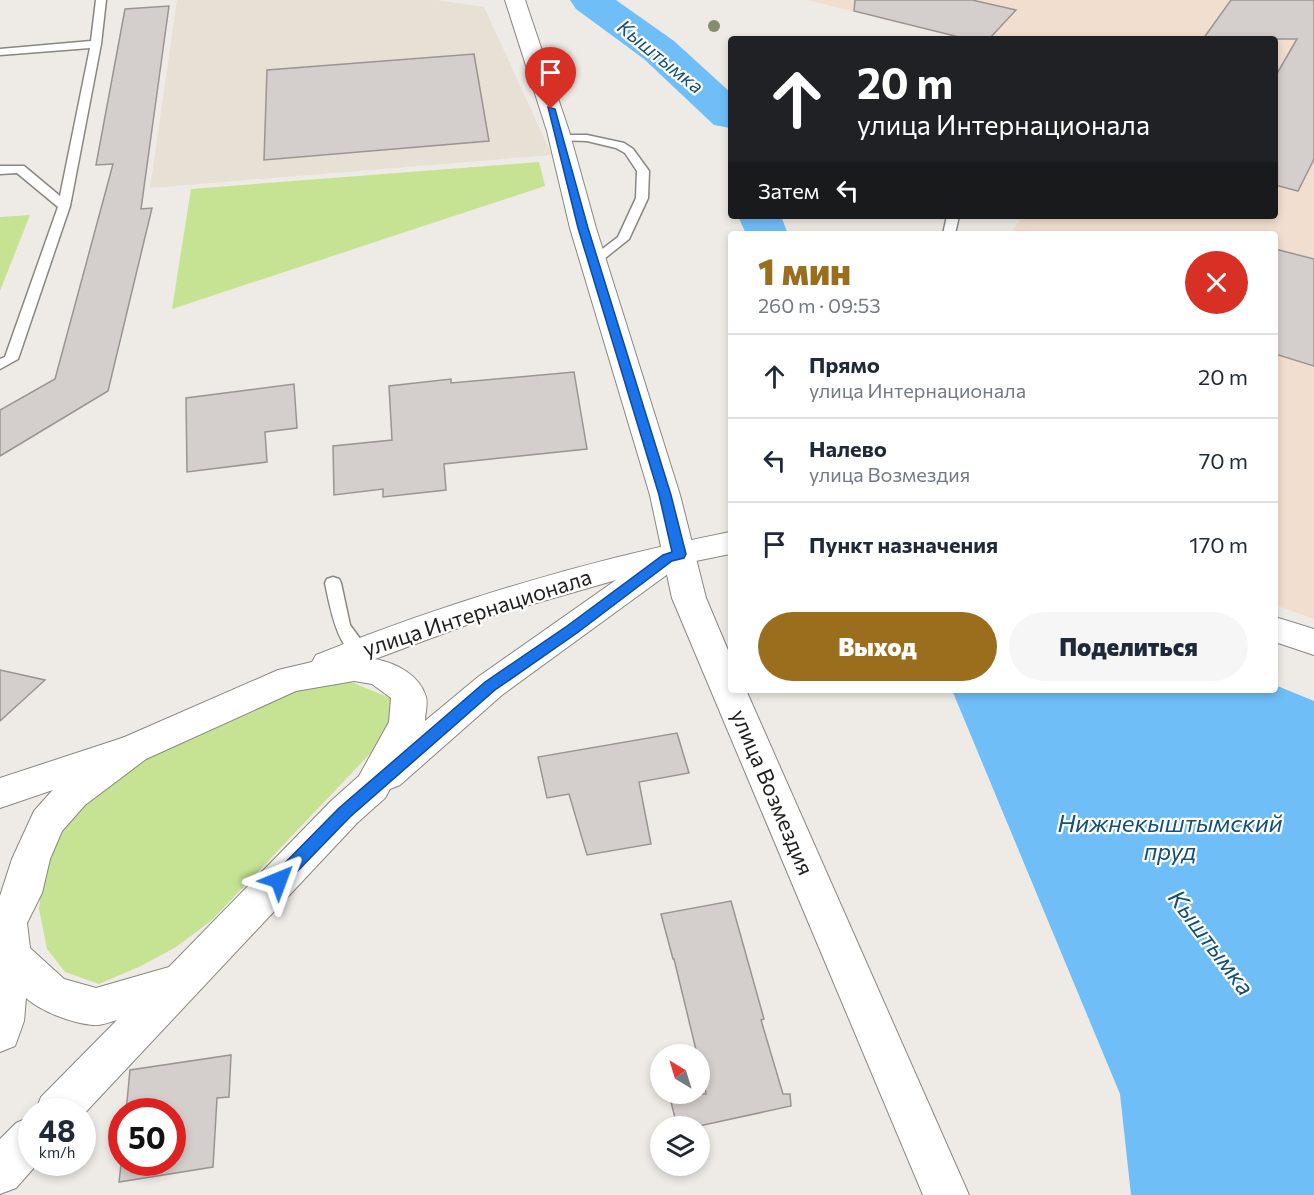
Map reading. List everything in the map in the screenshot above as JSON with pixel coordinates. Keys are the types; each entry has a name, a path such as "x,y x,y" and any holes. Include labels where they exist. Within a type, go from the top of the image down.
{"main road":[{"name":"улица Возмездия","path":"515,0 560,138 583,228 665,495 673,556 688,598 728,691"},
{"path":"673,556 728,543"},
{"name":"улица Интернационала","path":"290,679 448,618 593,573 673,556"},
{"name":"улица Интернационала","path":"180,982 344,812 372,787 490,686 572,630 673,556"},
{"path":"1278,629 1314,642"},
{"path":"0,793 133,749 290,679 354,668 381,673 403,687 410,699 407,723 372,787"},
{"name":"улица Возмездия","path":"729,693 946,1195"},
{"path":"0,1032 3,1021 6,929 22,893 31,859 47,822 72,794 133,749"},
{"path":"6,929 49,992 75,1002 96,1007 180,982"},
{"path":"70,1098 180,982"},
{"path":"0,1172 18,1153"}],"lane":[{"path":"0,365 11,359 64,206 96,44 101,0"},
{"path":"0,52 96,44"},
{"path":"560,138 587,138 620,145 629,151 644,171 642,198 623,238 594,260"},
{"path":"0,170 20,169 64,206"},
{"path":"333,584 342,627 360,651"}],"shaded area":[{"path":"177,0 436,0 484,7 552,155 150,188"},
{"path":"807,0 1314,0 1314,619 1278,606 1278,231 1012,231 1021,219 1278,219 1278,36 950,36"}],"green space":[{"path":"539,162 545,186 172,309 191,189"},
{"path":"30,215 0,291 0,217"},
{"path":"330,677 346,680 390,698 396,716 385,738 211,921 176,947 141,966 99,984 65,972 47,949 39,909 45,861 71,809 114,774 233,718"}],"water":[{"path":"739,219 782,219 787,231 745,231"},
{"name":"Нижнекыштымский пруд","path":"1278,686 1314,701 1314,1195 1131,1195 1120,1094 953,693 1278,693"}],"building":[{"path":"855,0 972,0 1016,10 992,36 955,36 854,11"},
{"path":"1231,0 1314,0 1314,159 1298,191 1278,186 1278,72 1297,39 1278,39 1278,36 1205,36"},
{"path":"169,6 141,209 152,208 108,391 0,456 0,410 55,379 113,164 96,165 125,9"},
{"path":"474,54 489,141 264,160 267,70"},
{"path":"1278,250 1314,259 1314,366 1278,355"},
{"path":"574,372 587,449 444,464 446,490 383,497 383,489 334,495 333,446 392,440 389,386 451,379 451,383"},
{"path":"294,384 297,428 265,432 267,462 187,472 186,398"},
{"path":"0,670 45,680 0,721"},
{"path":"677,733 689,773 639,782 651,844 587,855 569,794 547,798 538,757"},
{"path":"731,901 764,1019 761,1020 783,1094 790,1094 791,1106 710,1124 710,1116 674,1116 672,1104 710,1104 710,1044 695,1044 661,914"},
{"path":"231,1055 229,1097 217,1098 213,1167 186,1171 186,1098 127,1098 130,1070"},
{"path":"120,1176 157,1176 119,1182"}],"waterway":[{"name":"Кыштымка","path":"590,0 659,50 728,113"}],"route":[{"path":"279,880 344,812 490,686 572,630 667,558 679,554 665,495 583,228 551,109"}]}
